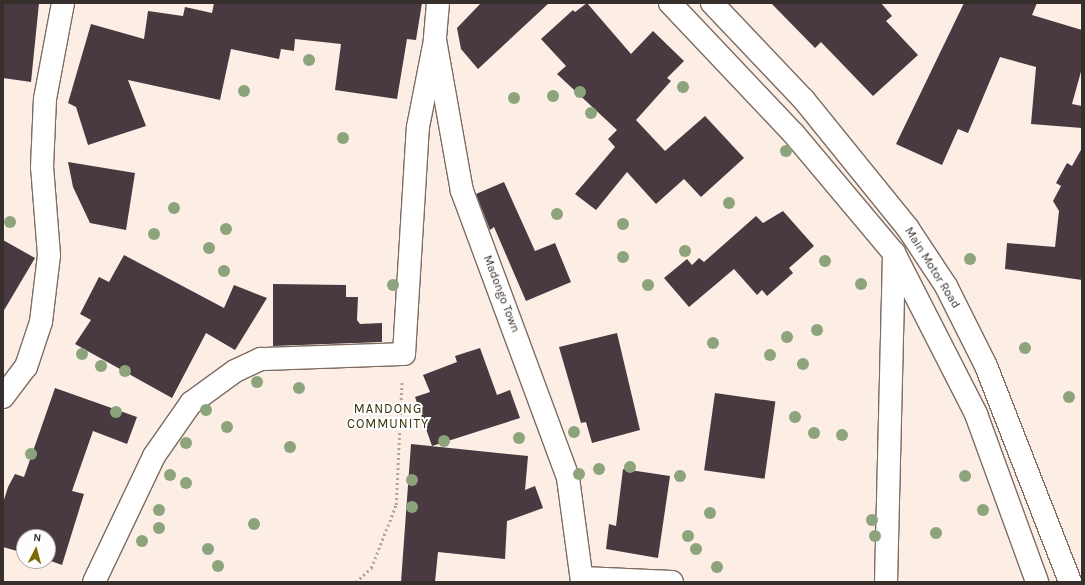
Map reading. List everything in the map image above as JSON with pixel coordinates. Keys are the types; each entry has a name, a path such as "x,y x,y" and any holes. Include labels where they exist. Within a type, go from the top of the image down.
{"main road":[{"path":"3,397 26,367 41,322 49,255 42,167 45,98 62,3"},
{"name":"Madongo Town","path":"438,3 435,40 462,191 568,478 582,580"},
{"name":"Main Motor Road","path":"670,3 794,134 894,253 976,414 1036,576"},
{"name":"Main Motor Road","path":"712,3 804,100 908,227 946,286 986,366 1067,572"},
{"path":"94,582 154,456 192,403 235,372 261,359 404,354 418,127 435,40"},
{"path":"886,582 894,253"},
{"path":"582,580 672,582"}],"path":[{"path":"356,582 371,568 396,505 404,354"}],"building":[{"path":"3,3 39,3 31,82 3,78"},
{"path":"214,3 422,3 416,40 407,39 397,99 335,90 341,44 295,39 294,51 281,49 279,59 231,49 220,100 128,80 146,126 88,145 76,107 68,103 91,24 144,39 148,11 183,16 185,7 212,13"},
{"path":"481,3 549,3 478,69 461,49 457,28"},
{"path":"587,3 631,54 653,31 684,61 667,78 671,81 636,120 665,151 705,116 744,158 701,197 684,179 656,204 627,172 596,210 575,194 615,147 608,139 617,130 557,74 566,66 541,39 573,10 575,12"},
{"path":"771,3 881,3 892,16 886,21 918,55 873,96 821,42 815,48"},
{"path":"964,3 1037,3 1032,15 1082,30 1082,68 1072,104 1082,106 1082,128 1031,124 1036,67 1000,57 968,133 958,129 942,165 896,144"},
{"path":"1082,148 1082,280 1005,269 1007,243 1055,247 1059,211 1053,201 1061,186 1056,183 1067,163 1072,166"},
{"path":"68,162 135,173 126,230 90,223 73,187"},
{"path":"504,182 535,251 555,243 571,282 526,301 494,227 490,230 476,194"},
{"path":"783,211 814,246 789,268 793,273 767,296 762,290 757,295 734,269 689,307 664,278 687,259 692,265 699,258 704,262 756,216 763,223"},
{"path":"3,240 35,258 3,312"},
{"path":"124,255 224,308 234,285 267,298 235,350 206,333 172,398 75,344 91,320 80,314 99,277 109,282"},
{"path":"273,284 346,285 346,297 358,297 357,320 360,324 382,323 382,342 273,346"},
{"path":"617,333 640,430 592,443 586,422 581,423 559,347"},
{"path":"480,348 497,395 510,390 520,418 432,446 415,397 430,392 423,375 457,362 455,356"},
{"path":"55,388 137,417 127,444 93,431 72,491 84,494 62,565 56,563 56,529 16,529 16,551 3,547 3,503 8,487 15,474 24,477"},
{"path":"715,393 775,401 765,479 704,470"},
{"path":"411,444 528,456 525,490 535,486 543,508 507,521 505,559 438,552 435,582 401,582"},
{"path":"623,469 670,476 658,558 606,549 609,524 616,526"}],"district":[{"name":"MANDONG COMMUNITY","path":"388,418"}]}
